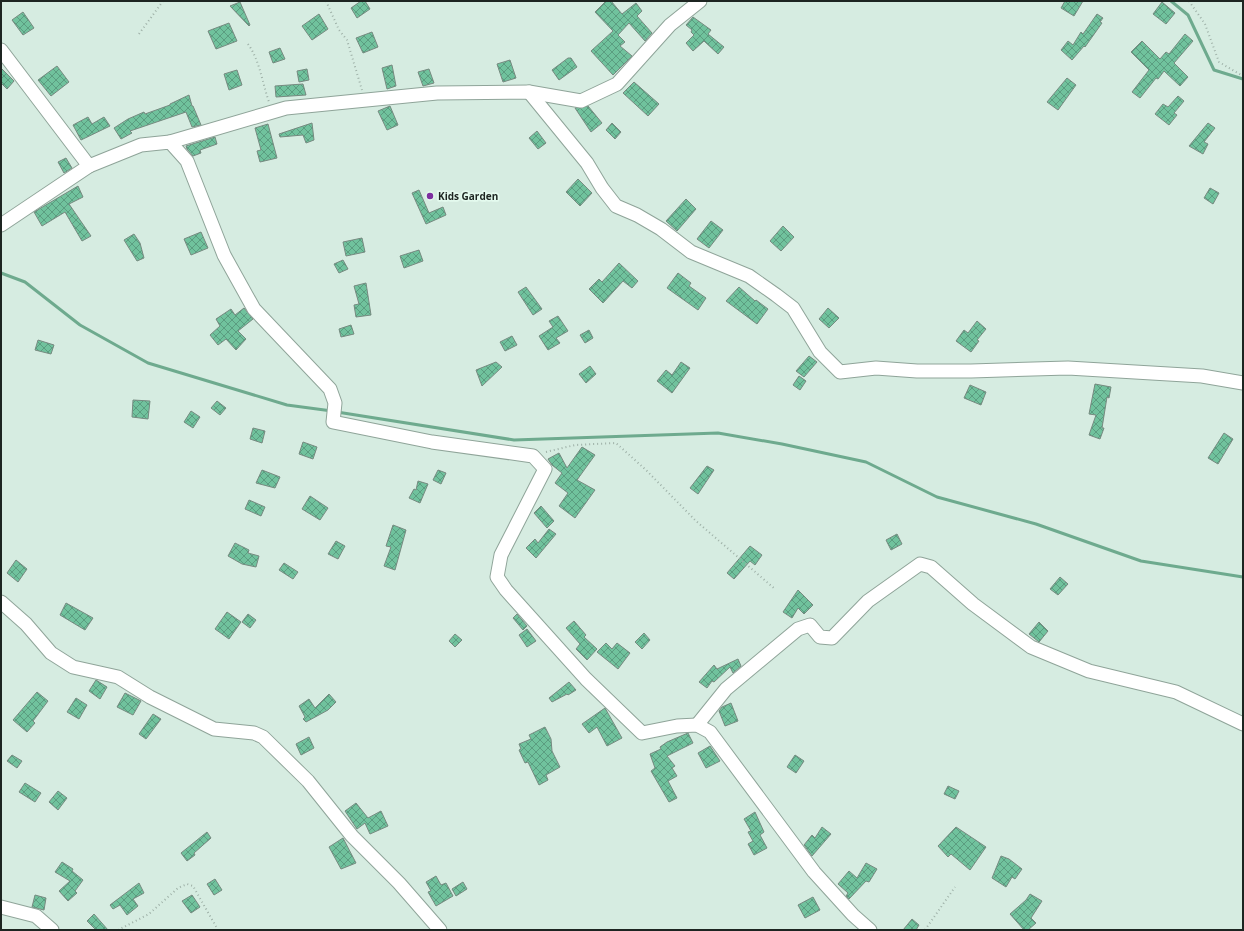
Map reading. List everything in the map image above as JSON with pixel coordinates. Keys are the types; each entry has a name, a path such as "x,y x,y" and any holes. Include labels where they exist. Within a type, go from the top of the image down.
{"street":[{"path":"1,225 89,166 141,145 170,142 286,108 437,93 529,92 581,101 617,84 670,24 700,1"},
{"path":"1,50 89,166"},
{"path":"529,92 587,163 602,188 616,206 637,215 661,229 691,252 749,276 776,295 793,308 820,352 840,372 876,368 917,371 1068,368 1202,376 1243,384"},
{"path":"170,142 187,161 224,255 254,310 330,388 335,403 333,422 432,442 533,456 545,468 501,555 497,577 506,590 586,679 642,732 677,726 697,725 710,732 814,872 853,915 870,930"},
{"path":"697,725 726,689 798,629 810,625 820,637 832,638 868,601 920,564 931,567 973,604 1031,647 1089,671 1176,692 1243,724"},
{"path":"1,602 26,624 51,653 73,667 118,678 150,698 214,729 254,733 263,737 308,781 352,836 399,883 440,930"},
{"path":"1,906 36,916 52,930"}],"path":[{"path":"139,34 163,1"},
{"path":"326,1 339,30 347,40 364,100"},
{"path":"1189,1 1204,24 1219,62 1243,76"},
{"path":"248,44 253,51 260,69 273,112"},
{"path":"533,456 575,445 616,443 646,470 696,521 775,589"},
{"path":"118,930 149,914 178,888 187,884 193,886 218,930"},
{"path":"925,930 954,887"}],"building":[{"path":"361,1 365,1 370,9 357,18 351,8"},
{"path":"606,1 611,1 622,14 636,3 642,11 637,16 652,33 645,41 629,23 618,35 625,42 620,46 632,56 613,75 591,51 613,31 595,12"},
{"path":"1065,1 1083,1 1074,16 1061,8"},
{"path":"240,2 250,25 249,26 230,6"},
{"path":"1162,2 1175,13 1166,24 1153,14"},
{"path":"23,12 34,28 23,35 12,20"},
{"path":"319,14 328,29 312,40 302,26"},
{"path":"1097,14 1103,18 1100,22 1102,23 1085,47 1084,46 1072,60 1061,50 1068,41 1073,45 1081,32 1083,34"},
{"path":"693,17 711,30 708,34 724,47 718,54 704,41 693,51 686,43 694,35 691,32 692,30 686,25"},
{"path":"229,23 237,41 216,49 208,31"},
{"path":"372,32 378,47 363,53 356,38"},
{"path":"1185,34 1193,41 1174,63 1188,77 1180,86 1164,71 1158,79 1156,78 1140,98 1132,92 1149,70 1131,52 1142,41 1160,59 1166,52 1169,54"},
{"path":"280,48 285,59 273,63 269,52"},
{"path":"568,58 571,58 577,67 559,80 552,70"},
{"path":"510,60 516,78 503,82 497,64"},
{"path":"392,65 396,86 387,89 382,68"},
{"path":"57,66 69,82 51,96 38,80"},
{"path":"1,68 14,81 7,89 1,83"},
{"path":"307,69 309,80 299,82 297,71"},
{"path":"429,69 434,83 423,86 418,72"},
{"path":"237,70 242,85 229,90 224,74"},
{"path":"1067,78 1076,85 1058,110 1047,102"},
{"path":"634,82 659,104 648,116 623,93"},
{"path":"303,84 306,95 276,97 275,86"},
{"path":"189,95 192,106 201,125 192,127 186,112 130,131 132,133 121,139 114,128 128,119 144,112 145,114 170,105"},
{"path":"1178,96 1184,101 1174,113 1177,115 1169,125 1155,114 1163,104 1168,107"},
{"path":"390,106 398,125 387,130 378,111"},
{"path":"588,106 602,123 591,132 575,108"},
{"path":"88,117 92,124 104,117 110,126 81,140 73,125"},
{"path":"312,123 314,140 306,143 303,135 280,137 279,134"},
{"path":"612,123 621,132 615,139 606,130"},
{"path":"1208,123 1215,128 1204,142 1208,144 1203,154 1189,146"},
{"path":"268,124 277,158 260,162 257,151 261,150 255,128"},
{"path":"537,131 546,143 538,149 529,138"},
{"path":"215,137 217,144 200,150 201,153 193,156 187,149 186,146"},
{"path":"66,158 72,168 64,173 58,162"},
{"path":"578,179 592,193 580,206 566,192"},
{"path":"78,186 83,197 69,204 91,236 82,241 65,212 42,226 34,212"},
{"path":"1210,188 1219,193 1213,204 1204,198"},
{"path":"419,190 429,213 443,207 446,215 426,224 412,193"},
{"path":"686,199 696,209 677,231 666,221"},
{"path":"711,221 723,230 709,248 697,239"},
{"path":"783,226 794,237 781,251 770,241"},
{"path":"201,232 208,248 191,255 184,239"},
{"path":"134,234 140,243 144,258 137,261 124,240"},
{"path":"362,238 365,252 346,256 343,242"},
{"path":"419,250 423,261 404,268 400,256"},
{"path":"343,260 348,269 339,273 334,264"},
{"path":"619,263 638,281 632,288 623,281 603,303 589,289 599,279 602,282"},
{"path":"678,273 691,283 689,286 706,298 698,310 667,288"},
{"path":"366,283 371,315 356,317 354,305 359,304 354,286"},
{"path":"526,287 542,309 533,315 518,292"},
{"path":"739,287 755,301 756,300 768,309 757,324 726,301"},
{"path":"244,308 253,319 238,331 246,339 236,350 226,339 218,345 210,335 220,326 216,319 231,309 235,315"},
{"path":"828,308 839,318 829,328 819,319"},
{"path":"558,316 568,331 556,338 560,343 548,350 539,336 553,327 549,321"},
{"path":"977,321 986,329 977,340 979,341 971,352 956,341 964,330 968,333"},
{"path":"351,325 354,334 341,337 339,329"},
{"path":"589,330 593,338 585,343 580,335"},
{"path":"512,336 517,345 505,351 500,342"},
{"path":"38,340 54,345 51,354 35,350"},
{"path":"809,356 817,362 804,377 796,371"},
{"path":"496,362 502,367 482,386 476,370"},
{"path":"681,362 690,368 672,393 657,381 666,370 672,375"},
{"path":"590,366 596,374 586,383 579,374"},
{"path":"799,376 806,381 800,390 793,385"},
{"path":"1095,384 1111,387 1109,398 1107,397 1102,428 1104,428 1100,439 1089,435 1096,415 1089,414"},
{"path":"970,385 986,392 981,405 964,398"},
{"path":"133,400 150,401 148,419 132,417"},
{"path":"217,401 226,408 220,415 211,408"},
{"path":"191,411 200,417 193,428 184,422"},
{"path":"253,428 265,431 262,443 250,439"},
{"path":"1224,433 1233,439 1218,464 1208,458"},
{"path":"303,442 317,447 313,459 299,454"},
{"path":"582,447 595,455 577,480 595,490 575,518 559,506 568,493 555,483 562,473 552,465 548,459 559,453 567,468"},
{"path":"707,466 714,470 698,494 690,488"},
{"path":"262,470 280,477 275,488 256,483"},
{"path":"438,470 446,473 441,484 433,480"},
{"path":"418,481 428,484 420,503 409,498 414,489 416,490"},
{"path":"310,496 328,508 320,520 302,509"},
{"path":"249,500 265,507 261,516 245,509"},
{"path":"541,506 554,521 547,528 534,513"},
{"path":"393,525 406,530 395,570 384,566 391,547 386,546"},
{"path":"549,529 556,534 536,558 526,548 535,539 538,543"},
{"path":"897,534 902,544 891,550 886,540"},
{"path":"336,541 345,546 338,559 328,554"},
{"path":"235,543 249,550 248,553 259,556 256,567 242,564 228,556"},
{"path":"750,546 762,555 755,565 750,561 734,579 727,573"},
{"path":"16,560 27,569 18,582 7,573"},
{"path":"284,563 298,572 293,579 279,570"},
{"path":"1060,577 1068,584 1058,595 1050,589"},
{"path":"798,590 813,605 804,614 798,608 792,618 783,612"},
{"path":"66,603 93,618 85,630 60,615"},
{"path":"227,612 241,622 229,639 215,629"},
{"path":"248,614 256,620 250,628 242,622"},
{"path":"517,614 527,626 523,630 513,618"},
{"path":"574,621 586,635 584,637 597,649 587,660 576,649 580,644 566,628"},
{"path":"1039,622 1048,631 1039,642 1029,634"},
{"path":"527,629 536,641 527,647 519,635"},
{"path":"644,633 650,640 642,649 635,642"},
{"path":"455,634 462,640 455,647 449,641"},
{"path":"606,643 612,649 617,643 630,653 618,669 597,652"},
{"path":"738,659 741,666 733,673 730,667 714,682 712,681 707,688 699,682 714,665 717,669"},
{"path":"96,680 107,687 100,699 89,691"},
{"path":"569,682 576,690 552,702 549,698"},
{"path":"37,692 48,701 33,721 35,723 27,732 13,720"},
{"path":"125,693 141,701 133,715 117,707"},
{"path":"329,694 336,702 328,710 306,722 303,719 305,717 299,706 309,699 315,708"},
{"path":"76,698 87,705 79,719 67,712"},
{"path":"731,703 738,721 725,726 719,711 722,707"},
{"path":"605,708 622,738 607,746 597,727 589,733 582,724"},
{"path":"153,714 161,719 146,739 139,734"},
{"path":"545,727 551,739 552,751 560,767 546,775 548,780 539,785 528,762 525,763 519,750 521,749 519,744 531,739 529,735"},
{"path":"688,733 693,743 667,756 675,766 672,768 677,776 668,781 677,798 669,802 651,771 655,768 650,754 661,749 660,747 667,742"},
{"path":"309,737 314,748 301,755 296,744"},
{"path":"710,746 720,761 706,768 698,753"},
{"path":"12,755 22,761 17,768 7,761"},
{"path":"795,755 804,761 796,773 787,767"},
{"path":"25,783 41,793 35,802 19,792"},
{"path":"948,786 959,791 955,799 944,794"},
{"path":"58,791 67,798 58,810 49,802"},
{"path":"356,803 368,818 381,811 388,826 370,834 365,823 357,829 345,811"},
{"path":"755,812 764,832 760,835 767,848 754,855 748,844 753,841 748,832 751,831 744,819"},
{"path":"822,827 831,834 812,856 804,845 812,835 815,838"},
{"path":"956,827 986,847 970,870 951,854 948,857 938,846"},
{"path":"207,832 211,838 194,853 195,855 187,861 181,853"},
{"path":"343,838 356,863 341,869 329,847"},
{"path":"1001,856 1009,859 1022,869 1015,879 1012,877 1006,887 992,878"},
{"path":"62,862 73,869 72,871 83,880 75,891 77,893 68,901 59,891 70,881 55,872"},
{"path":"866,863 877,869 869,882 866,881 849,899 846,896 848,893 838,884 849,871 857,878"},
{"path":"436,876 441,885 446,883 453,896 436,906 428,892 431,891 426,882"},
{"path":"215,879 222,890 214,895 207,884"},
{"path":"463,882 467,889 456,896 452,889"},
{"path":"139,883 144,893 133,899 138,906 127,915 120,905 113,909 110,905"},
{"path":"1030,894 1042,901 1031,918 1036,923 1028,930 1024,930 1010,914 1026,900"},
{"path":"35,895 46,898 44,910 32,907"},
{"path":"192,895 200,907 191,913 182,901"},
{"path":"813,897 820,910 805,918 798,905"},
{"path":"94,914 108,930 96,930 87,921"},
{"path":"912,919 919,925 916,930 903,930"}],"waterway":[{"path":"1171,1 1188,15 1214,70 1243,79"},
{"path":"1,273 25,282 80,325 148,363 287,405 332,411"},
{"path":"337,412 514,440 718,433 782,444 866,462 937,497 1036,524 1141,561 1243,577"}],"place":[{"name":"Kids Garden","path":"430,196"}]}
